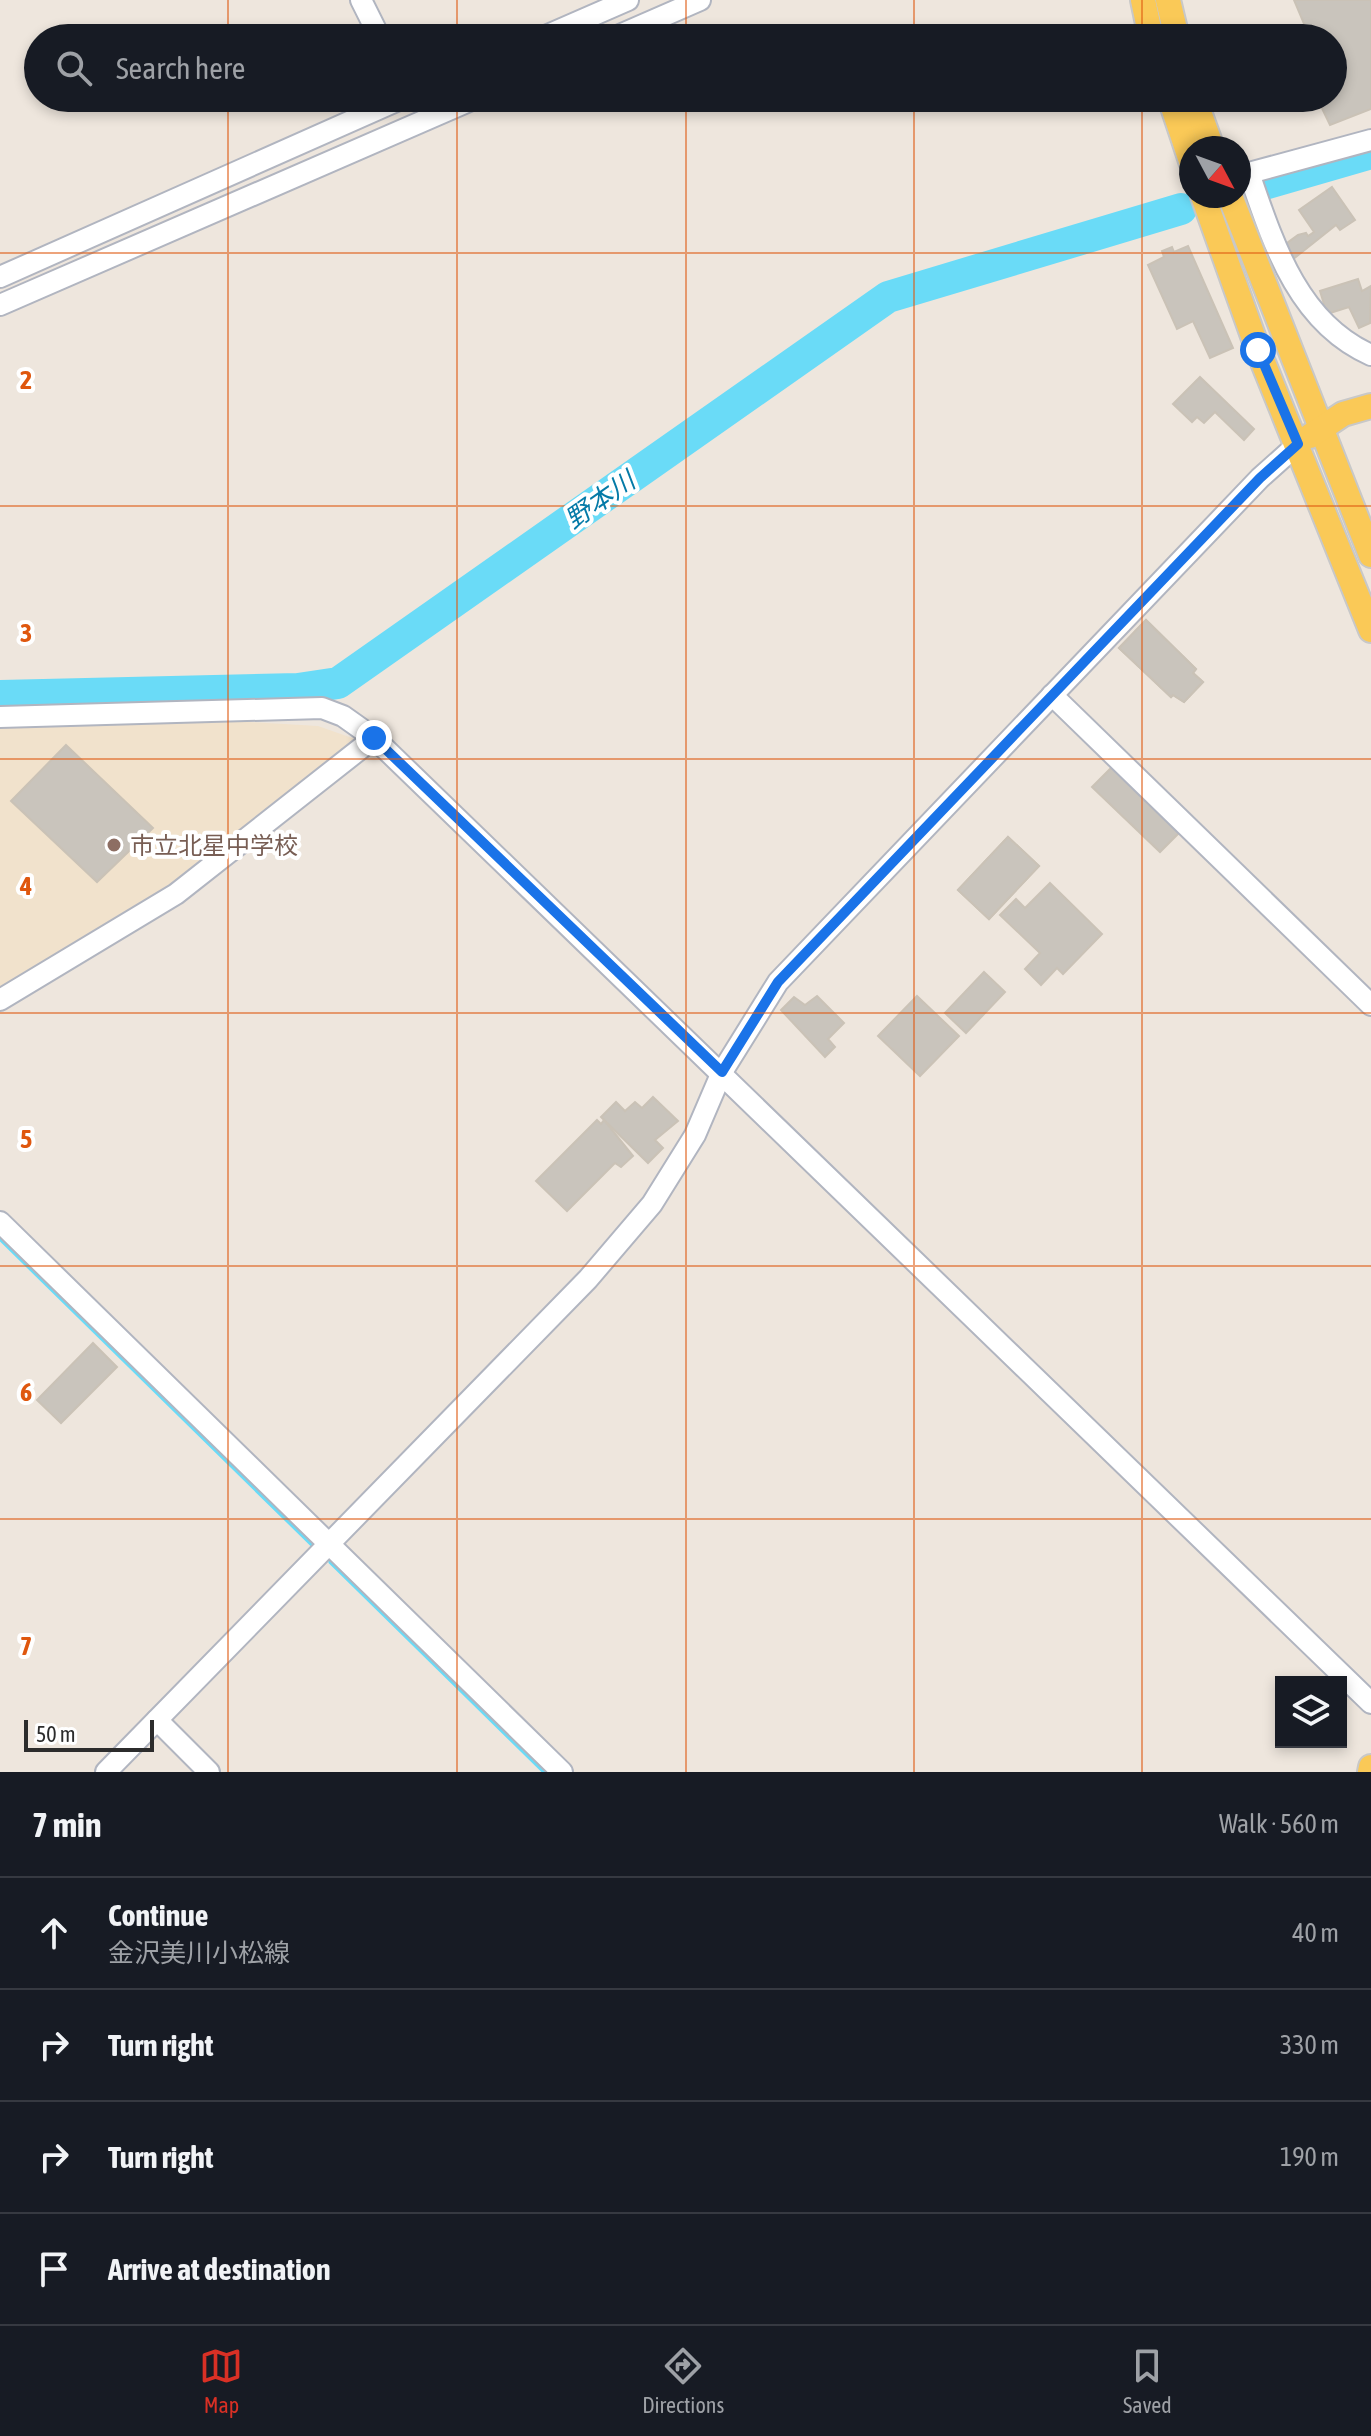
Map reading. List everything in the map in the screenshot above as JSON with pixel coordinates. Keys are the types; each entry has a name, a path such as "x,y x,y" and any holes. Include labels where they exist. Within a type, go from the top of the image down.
{"main road":[{"path":"1143,0 1148,24"},
{"path":"1168,0 1174,24"},
{"path":"1175,112 1183,136"},
{"path":"1199,112 1208,136"},
{"path":"1207,208 1258,350 1371,630"},
{"path":"1235,208 1371,555"},
{"path":"1298,444 1343,414 1371,406"}],"street":[{"path":"361,0 373,24"},
{"path":"573,24 628,0"},
{"path":"645,24 700,0"},
{"path":"0,277 371,112"},
{"path":"415,112 419,123"},
{"path":"0,305 444,112"},
{"path":"1371,140 1249,173 1273,244 1311,308 1332,330 1371,355"},
{"path":"106,1772 588,1279 652,1204 695,1135 722,1072 778,982 1052,695 1298,444"},
{"path":"1052,695 1371,1005"},
{"path":"0,717 322,708 343,716 374,738 1371,1703"},
{"path":"0,1000 176,894 374,738"},
{"path":"0,1222 562,1772"},
{"path":"157,1720 209,1772"}],"shaded area":[{"name":"市立北星中学校","path":"232,721 318,726 355,739 356,745 181,882 0,995 0,727"}],"building":[{"path":"1294,0 1371,0 1371,109 1330,125 1324,112 1347,112 1347,24 1304,24"},
{"path":"1332,187 1355,220 1340,230 1336,225 1292,260 1284,248 1287,243 1298,235 1306,233 1308,236 1314,232 1299,210"},
{"path":"1188,246 1233,348 1210,358 1193,321 1177,329 1148,265 1164,257 1162,251 1172,247 1174,252"},
{"path":"1358,279 1362,291 1371,286 1370,323 1359,328 1349,307 1327,314 1320,291"},
{"path":"1200,377 1254,429 1244,440 1215,412 1204,423 1197,417 1192,422 1173,404"},
{"path":"1146,620 1196,669 1193,673 1203,682 1184,702 1173,695 1171,697 1119,648"},
{"path":"1146,620 1196,669 1193,673 1203,682 1184,702 1173,695 1171,697 1119,648"},
{"path":"66,745 153,828 97,882 11,801"},
{"path":"1113,766 1180,832 1160,852 1092,787"},
{"path":"1008,837 1039,866 989,919 958,890"},
{"path":"1008,837 1039,866 989,919 958,890"},
{"path":"1050,883 1102,934 1063,974 1057,968 1041,985 1025,969 1040,953 1000,915 1016,899 1025,908"},
{"path":"984,972 1005,992 966,1033 945,1013"},
{"path":"817,996 844,1023 828,1039 835,1047 825,1057 781,1010 794,997 805,1005"},
{"path":"917,996 959,1036 920,1076 878,1036"},
{"path":"653,1097 678,1121 655,1140 663,1148 648,1163 601,1117 616,1102 625,1111 635,1102 642,1108"},
{"path":"597,1120 601,1124 604,1120 633,1156 621,1167 615,1163 567,1211 536,1181"},
{"path":"93,1343 117,1367 61,1423 37,1400"}],"waterway":[{"name":"野本川","path":"1261,185 1371,153"},
{"name":"野本川","path":"0,696 298,689 338,683 888,297 1181,209"},
{"path":"0,1238 313,1545"},
{"path":"331,1562 545,1772"}],"place":[{"name":"市立北星中学校","path":"114,845"}],"route":[{"path":"374,738 722,1072 778,982 1260,478 1298,444 1258,350"}]}
